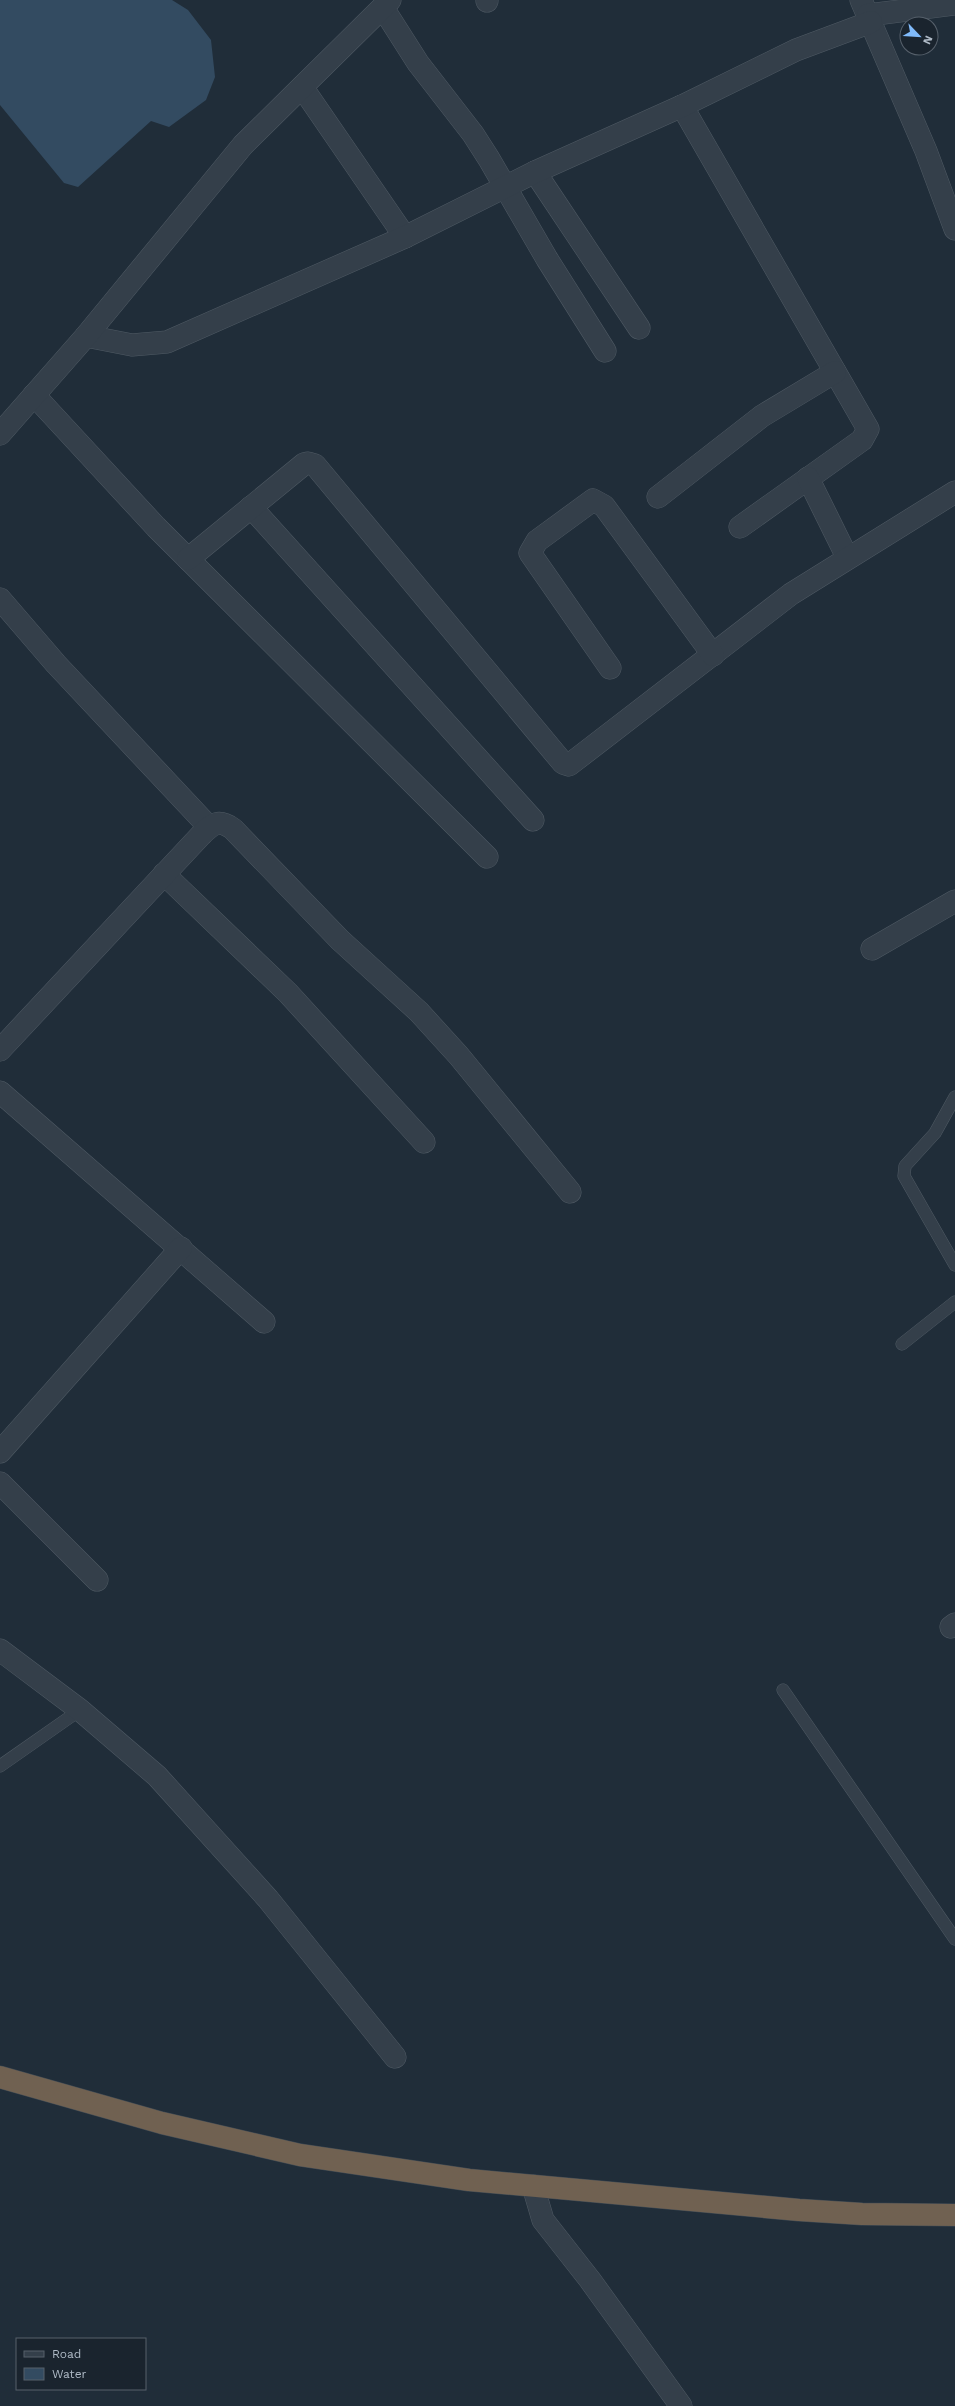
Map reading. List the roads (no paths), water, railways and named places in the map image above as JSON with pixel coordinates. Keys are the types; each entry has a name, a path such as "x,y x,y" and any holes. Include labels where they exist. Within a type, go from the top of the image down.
{"highway":[{"path":"0,2077 162,2123 300,2155 470,2180 799,2210 862,2214 955,2215"}],"street":[{"path":"0,434 86,336 243,145 386,4 418,63 473,134 605,351"},
{"path":"86,336 132,345 167,342 405,237 536,172 682,106 796,50 867,12 955,4"},
{"path":"867,12 926,152 950,197 955,230"},
{"path":"302,87 405,237"},
{"path":"682,106 835,372 866,423 867,433 862,440 740,527"},
{"path":"536,172 640,328"},
{"path":"658,497 762,416 835,372"},
{"path":"34,395 188,559 487,857"},
{"path":"188,559 304,464 308,463 315,465 565,764 574,762 791,594 847,557 955,492"},
{"path":"808,478 847,557"},
{"path":"610,668 530,553 537,541 592,500 604,506 713,655"},
{"path":"251,508 533,820"},
{"path":"0,599 62,670 209,827"},
{"path":"0,1050 209,827 220,822 233,829 340,940 419,1012 459,1056 570,1192"},
{"path":"164,874 288,993 424,1142"},
{"path":"872,949 955,901"},
{"path":"0,1092 181,1248 264,1322"},
{"path":"0,1452 181,1248"},
{"path":"0,1484 97,1580"},
{"path":"0,1650 80,1710 157,1776 268,1899 395,2057"},
{"path":"533,2186 544,2220 590,2280 681,2406"}],"lane":[{"path":"955,1098 935,1133 908,1162 904,1172 904,1176 955,1265"},
{"path":"902,1344 955,1302"},
{"path":"783,1690 955,1940"},
{"path":"0,1766 80,1710"}],"water":[{"path":"0,0 172,0 188,10 211,40 215,77 206,100 169,127 151,121 78,187 64,183 0,105"}]}
